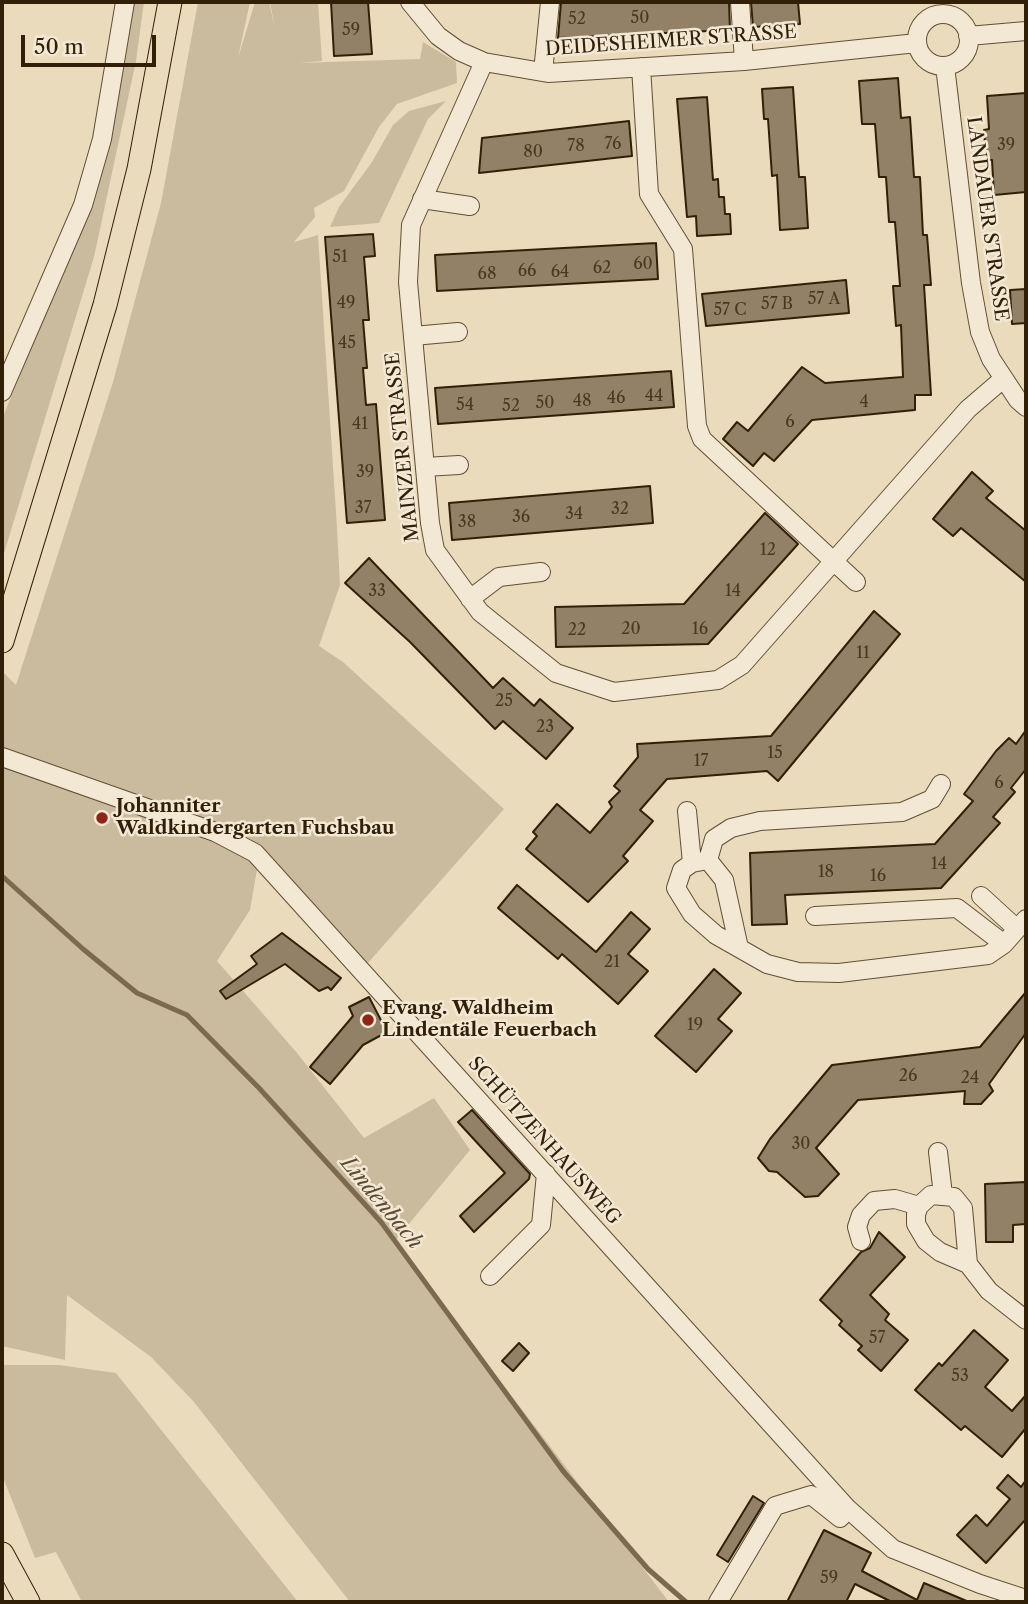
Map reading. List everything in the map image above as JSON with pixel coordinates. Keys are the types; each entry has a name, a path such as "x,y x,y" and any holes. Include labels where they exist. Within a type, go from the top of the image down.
{"main road":[{"path":"2,641 105,305 139,169 170,2"},
{"path":"2,1554 28,1602"}],"street":[{"path":"2,392 83,205 102,139 125,2"},
{"name":"DEIDESHEIMER STRASSE","path":"410,2 438,36 484,62 543,72 744,61 917,43"},
{"path":"543,72 550,2"},
{"path":"740,2 744,61"},
{"path":"939,8 958,19 968,36 963,56 945,66 926,60 917,43 923,23 939,8"},
{"path":"968,36 1026,32"},
{"name":"MAINZER STRASSE","path":"484,62 411,225 408,282 425,467 435,551 480,612 556,673 614,692 718,680 742,665 968,409 1003,379"},
{"name":"LANDAUER STRASSE","path":"945,66 973,296 987,352 1003,379 1026,407"},
{"path":"640,67 649,194 683,249 697,426 702,439 856,582"},
{"path":"422,199 470,206"},
{"path":"413,336 458,332"},
{"path":"425,467 459,464"},
{"path":"470,599 499,577 541,572"},
{"name":"SCHÜTZENHAUSWEG","path":"2,757 215,832 255,853 848,1508 893,1549 1026,1599"},
{"path":"941,785 932,799 902,812 760,821 731,828 715,839 700,861 682,870 676,888 692,914 716,935 767,964 797,972 839,973 988,955 1004,944 1022,924 981,896"},
{"path":"687,811 700,861 724,880 739,948"},
{"path":"815,916 957,908 1004,944"},
{"path":"938,1152 943,1195"},
{"path":"491,1276 541,1225 546,1174"},
{"path":"968,1264 963,1208 954,1197 931,1195 919,1206 916,1224 926,1241 940,1252 968,1264 989,1291 1024,1313"},
{"path":"861,1241 858,1227 862,1215 874,1201 895,1199 919,1206"},
{"path":"718,1602 775,1506 811,1495 840,1518 848,1508"}],"shaded area":[{"path":"133,2 144,2 136,61 94,257 2,560 2,419 91,205"},
{"path":"198,2 250,2 238,58 255,2 269,2 275,29 270,2 318,2 322,61 298,63 420,59 423,42 456,62 457,83 397,104 379,127 344,191 314,208 315,217 294,242 318,235 337,528 340,585 319,646 343,662 504,809 367,964 259,858 250,910 217,961 297,1053 364,1138 434,1098 470,1150 394,1242 669,1602 350,1602 194,1402 151,1357 67,1295 65,1360 2,1346 2,671 16,685 113,382 161,203"},
{"path":"446,101 428,119 379,223 330,227 339,207 372,162 393,125 409,111"},
{"path":"2,1365 59,1365 116,1373 298,1602 82,1602 56,1552 35,1558 2,1475"}],"building":[{"path":"331,2 368,2 372,54 334,56"},
{"path":"561,2 729,2 730,30 558,38"},
{"path":"751,2 798,2 800,24 753,27"},
{"path":"898,78 901,118 910,117 914,177 920,177 923,235 927,235 931,285 924,285 931,395 915,395 915,410 812,420 774,461 764,453 753,466 723,439 737,422 748,431 802,367 825,383 903,377 901,325 896,326 893,286 900,286 895,222 889,222 886,177 879,177 875,124 862,124 859,81"},
{"path":"793,87 799,177 805,177 808,228 780,230 777,175 772,176 768,119 764,119 762,89"},
{"path":"1026,93 1026,192 994,195 992,160 986,160 984,130 989,129 987,96"},
{"path":"707,97 713,180 718,179 719,197 724,197 725,214 730,214 731,234 697,236 696,216 687,217 677,99"},
{"path":"629,121 632,156 479,173 482,138"},
{"path":"373,234 375,256 364,257 369,320 363,320 367,368 363,368 366,405 376,404 385,520 347,523 325,237"},
{"path":"656,243 658,279 437,291 435,255"},
{"path":"846,280 849,313 706,326 702,294"},
{"path":"1026,289 1026,323 1012,324 1010,290"},
{"path":"671,371 674,407 438,424 435,388"},
{"path":"972,472 993,491 986,498 1026,531 1026,582 961,528 953,536 933,519"},
{"path":"650,486 653,523 452,540 449,503"},
{"path":"765,513 798,544 708,644 556,647 555,607 684,604"},
{"path":"369,558 493,688 503,678 534,706 540,699 573,728 546,759 503,721 495,729 410,642 345,583"},
{"path":"874,611 900,634 778,781 767,771 667,779 640,810 653,821 623,856 628,861 588,902 526,849 537,836 533,832 557,804 590,833 612,807 609,802 620,791 614,786 638,757 637,744 771,736"},
{"path":"1026,730 1026,769 1011,788 1015,792 993,817 1000,823 941,888 785,895 787,924 752,925 750,853 935,844 973,801 964,794 996,751 1009,738 1016,744"},
{"path":"517,885 596,952 631,912 650,929 628,954 648,971 618,1004 562,954 558,959 498,908"},
{"path":"282,933 341,978 331,990 328,987 319,991 285,964 226,999 220,991 257,964 251,956"},
{"path":"714,969 741,993 718,1019 732,1031 696,1072 655,1036"},
{"path":"1026,992 1026,1033 989,1084 993,1091 981,1104 964,1104 965,1091 858,1100 816,1148 839,1174 818,1196 805,1197 777,1172 769,1171 758,1158 770,1139 832,1065 980,1047"},
{"path":"369,997 387,1032 363,1045 330,1084 310,1067 353,1016 349,1007"},
{"path":"472,1110 530,1174 529,1179 474,1232 460,1216 505,1173 458,1122"},
{"path":"1026,1182 1026,1224 1013,1225 1013,1242 986,1242 985,1184"},
{"path":"879,1232 905,1257 870,1295 889,1314 885,1320 908,1340 881,1371 858,1350 862,1346 839,1325 842,1321 820,1300 861,1252 870,1248"},
{"path":"974,1330 1008,1360 985,1387 1012,1411 1026,1395 1026,1428 1002,1457 965,1426 961,1430 915,1390 939,1363 942,1366"},
{"path":"519,1343 529,1353 513,1371 502,1361"},
{"path":"1008,1475 1021,1487 1026,1480 1026,1519 986,1563 957,1535 976,1515 987,1526 1010,1499 997,1488"},
{"path":"753,1496 764,1503 728,1562 717,1555"},
{"path":"824,1530 871,1553 862,1571 917,1600 924,1583 969,1602 892,1602 855,1584 846,1602 787,1602"}],"waterway":[{"name":"Lindenbach","path":"2,876 83,949 137,993 187,1015 259,1088 381,1222 563,1471 648,1569 686,1602"}],"place":[{"name":"Johanniter Waldkindergarten Fuchsbau","path":"102,818"},
{"name":"Evang. Waldheim Lindentäle Feuerbach","path":"368,1020"}]}
